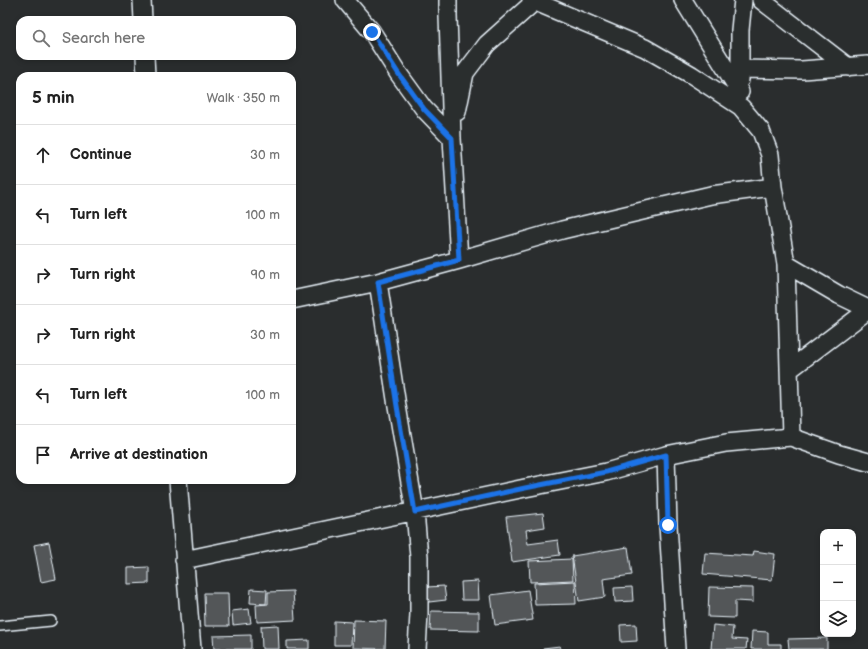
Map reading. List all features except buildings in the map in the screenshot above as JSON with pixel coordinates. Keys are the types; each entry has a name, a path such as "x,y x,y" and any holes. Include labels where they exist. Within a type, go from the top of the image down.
{"street":[{"path":"142,0 143,16"},
{"path":"345,0 372,32 398,73 424,109 452,138"},
{"path":"448,0 452,138 459,260"},
{"path":"683,0 741,100 761,131 770,154 773,187 786,264 791,437"},
{"path":"741,100 740,30 743,0"},
{"path":"761,0 848,67"},
{"path":"452,138 465,73 487,44 532,1 645,48 692,75 741,100"},
{"path":"145,60 146,72"},
{"path":"740,69 802,70 868,65"},
{"path":"296,299 378,282 562,230 651,209 711,195 773,187"},
{"path":"786,264 868,310 789,370"},
{"path":"378,282 415,512 419,557 419,614 417,649"},
{"path":"184,560 606,472 666,455 726,443 791,437 839,454 868,462"},
{"path":"666,455 668,525 676,649"},
{"path":"178,484 192,649"}],"lane":[{"path":"0,626 51,621"}],"route":[{"path":"372,32 398,73 424,109 452,138 459,260 378,282 415,512 606,472 666,455 668,525"}]}
